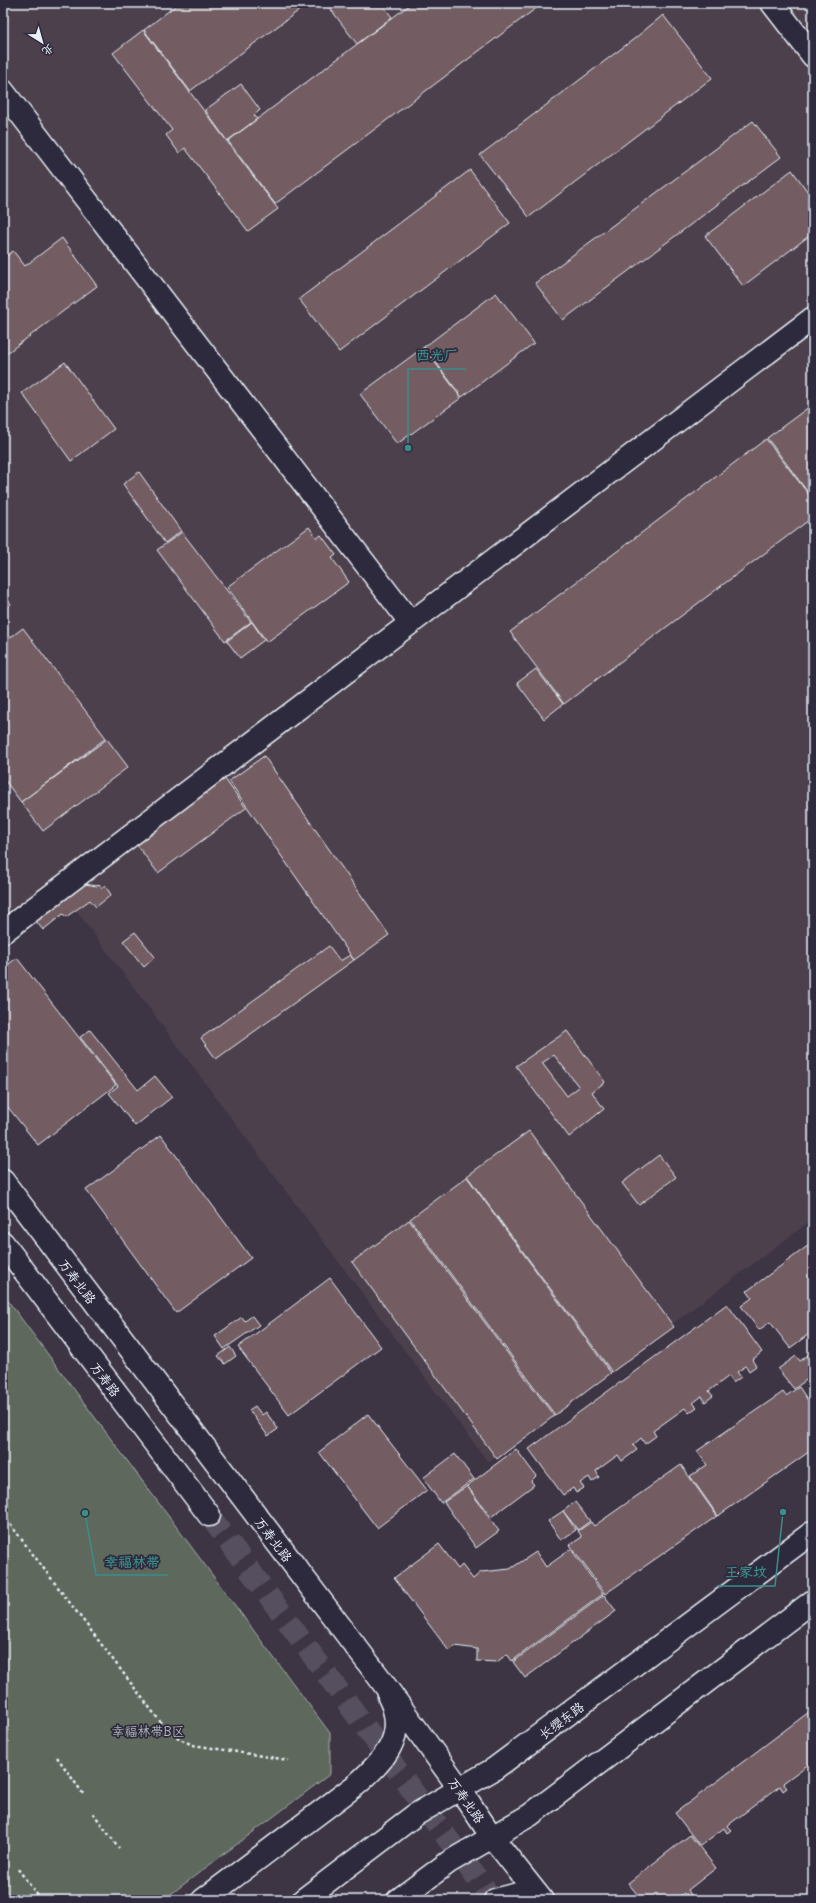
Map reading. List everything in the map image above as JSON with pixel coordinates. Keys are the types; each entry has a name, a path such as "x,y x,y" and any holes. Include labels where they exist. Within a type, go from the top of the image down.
{"main road":[{"path":"772,3 813,56"},
{"path":"3,91 410,622"},
{"path":"3,932 813,318"},
{"name":"万寿北路","path":"3,1181 378,1676 460,1789 492,1837 542,1900"},
{"name":"万寿路","path":"3,1243 209,1515"},
{"name":"长缨东路","path":"303,1900 415,1815 494,1769 813,1532"},
{"path":"398,1900 449,1862 530,1815 813,1602"},
{"path":"203,1900 356,1785 384,1757 392,1743 395,1731 395,1715 390,1700 378,1676"},
{"path":"495,1900 518,1894 535,1900"}],"path":[{"path":"3,1515 162,1724 171,1733 181,1740 193,1745 288,1760"},
{"path":"57,1757 84,1795"},
{"path":"93,1813 119,1848"},
{"path":"18,1870 41,1900"}],"shaded area":[{"path":"3,3 813,3 813,1219 488,1462 64,894 3,940"}],"green space":[{"name":"幸福林带B区","path":"3,1294 330,1733 330,1774 163,1900 3,1900"}],"building":[{"path":"179,3 309,3 190,91 144,30"},
{"path":"326,3 381,3 392,17 357,44"},
{"path":"412,3 543,3 275,204 228,141"},
{"path":"663,15 712,78 529,217 480,155 634,39"},
{"path":"143,30 278,209 248,231 185,148 179,153 166,135 172,130 113,53"},
{"path":"241,84 260,110 254,115 257,119 227,141 205,110"},
{"path":"753,121 781,157 563,320 535,283"},
{"path":"470,170 510,223 339,352 299,299"},
{"path":"792,170 813,199 813,233 743,286 705,236"},
{"path":"62,238 97,286 3,356 3,259 13,251 25,266"},
{"path":"496,293 534,343 462,397 424,347"},
{"path":"424,347 461,398 397,444 360,394"},
{"path":"65,362 114,429 71,461 22,393"},
{"path":"813,404 813,499 767,438"},
{"path":"766,439 813,500 813,517 564,704 510,632"},
{"path":"139,472 181,531 165,543 123,484"},
{"path":"309,527 317,538 321,535 336,555 332,558 349,582 267,642 227,587"},
{"path":"182,532 251,622 225,641 157,550"},
{"path":"3,593 11,604 3,610"},
{"path":"252,622 264,640 240,658 227,641"},
{"path":"23,628 106,738 21,802 3,778 3,643"},
{"path":"536,669 563,704 544,719 517,683"},
{"path":"107,739 128,767 43,831 21,802"},
{"path":"264,756 389,935 354,960 229,781"},
{"path":"222,775 246,808 158,873 134,841"},
{"path":"79,883 97,886 99,884 102,888 105,885 111,895 96,907 90,900 66,917 63,914 43,930 35,920"},
{"path":"135,932 155,957 144,967 123,941"},
{"path":"329,946 340,961 350,955 354,960 216,1059 201,1038"},
{"path":"17,958 116,1085 38,1145 3,1101 3,968"},
{"path":"90,1030 138,1090 155,1076 172,1097 135,1126 109,1093 118,1086 80,1037"},
{"path":"567,1031 605,1082 592,1092 604,1109 569,1137 516,1066","holes":["554,1055 579,1087 567,1096 542,1063"]},
{"path":"529,1131 674,1327 612,1372 467,1176"},
{"path":"161,1135 251,1258 176,1313 86,1190"},
{"path":"659,1155 676,1177 639,1205 622,1183"},
{"path":"467,1177 611,1373 555,1415 410,1219"},
{"path":"409,1220 554,1416 497,1459 352,1262"},
{"path":"813,1242 813,1317 810,1319 813,1324 813,1331 790,1348 770,1322 759,1330 741,1306 752,1298 747,1291"},
{"path":"330,1278 381,1347 289,1415 238,1347"},
{"path":"727,1304 762,1352 752,1360 756,1366 749,1371 746,1366 737,1372 741,1377 733,1383 729,1376 709,1391 713,1396 705,1402 702,1396 693,1403 697,1407 689,1413 685,1408 653,1431 656,1436 645,1444 641,1438 633,1445 637,1450 622,1461 618,1455 596,1471 599,1477 592,1482 589,1477 580,1483 584,1488 576,1493 573,1488 563,1495 529,1449"},
{"path":"252,1316 259,1325 224,1349 215,1336 242,1317 245,1321"},
{"path":"230,1347 236,1356 225,1364 218,1356"},
{"path":"812,1352 813,1375 794,1389 778,1369 796,1356 800,1361"},
{"path":"799,1387 813,1408 813,1449 718,1516 690,1476 707,1465 697,1451 783,1392 786,1396"},
{"path":"813,1391 813,1403 807,1396"},
{"path":"255,1406 262,1415 266,1412 278,1429 268,1436 249,1410"},
{"path":"368,1414 427,1490 377,1528 319,1452"},
{"path":"516,1449 536,1476 531,1481 534,1485 491,1517 467,1486"},
{"path":"455,1454 474,1479 441,1503 423,1478"},
{"path":"681,1465 717,1516 605,1594 570,1545 582,1537 578,1531 591,1522 594,1526"},
{"path":"467,1486 499,1531 476,1548 444,1502"},
{"path":"575,1502 590,1521 578,1530 563,1511"},
{"path":"563,1511 576,1530 561,1540 548,1521"},
{"path":"439,1544 458,1569 462,1565 473,1579 481,1572 510,1569 536,1552 546,1567 571,1549 603,1594 512,1661 507,1654 497,1662 477,1661 477,1649 455,1646 449,1651 394,1578"},
{"path":"604,1595 616,1611 525,1678 513,1662"},
{"path":"813,1709 813,1761 783,1783 787,1788 783,1791 780,1786 727,1826 731,1830 727,1833 724,1828 700,1846 675,1813"},
{"path":"690,1835 716,1868 688,1890 691,1895 687,1898 684,1893 674,1900 642,1900 628,1883"}],"tunnel":[{"path":"209,1515 493,1900"}],"place":[{"name":"西光厂","path":"408,448"},
{"name":"王家坟","path":"783,1512"},
{"name":"幸福林带","path":"85,1513"}]}
